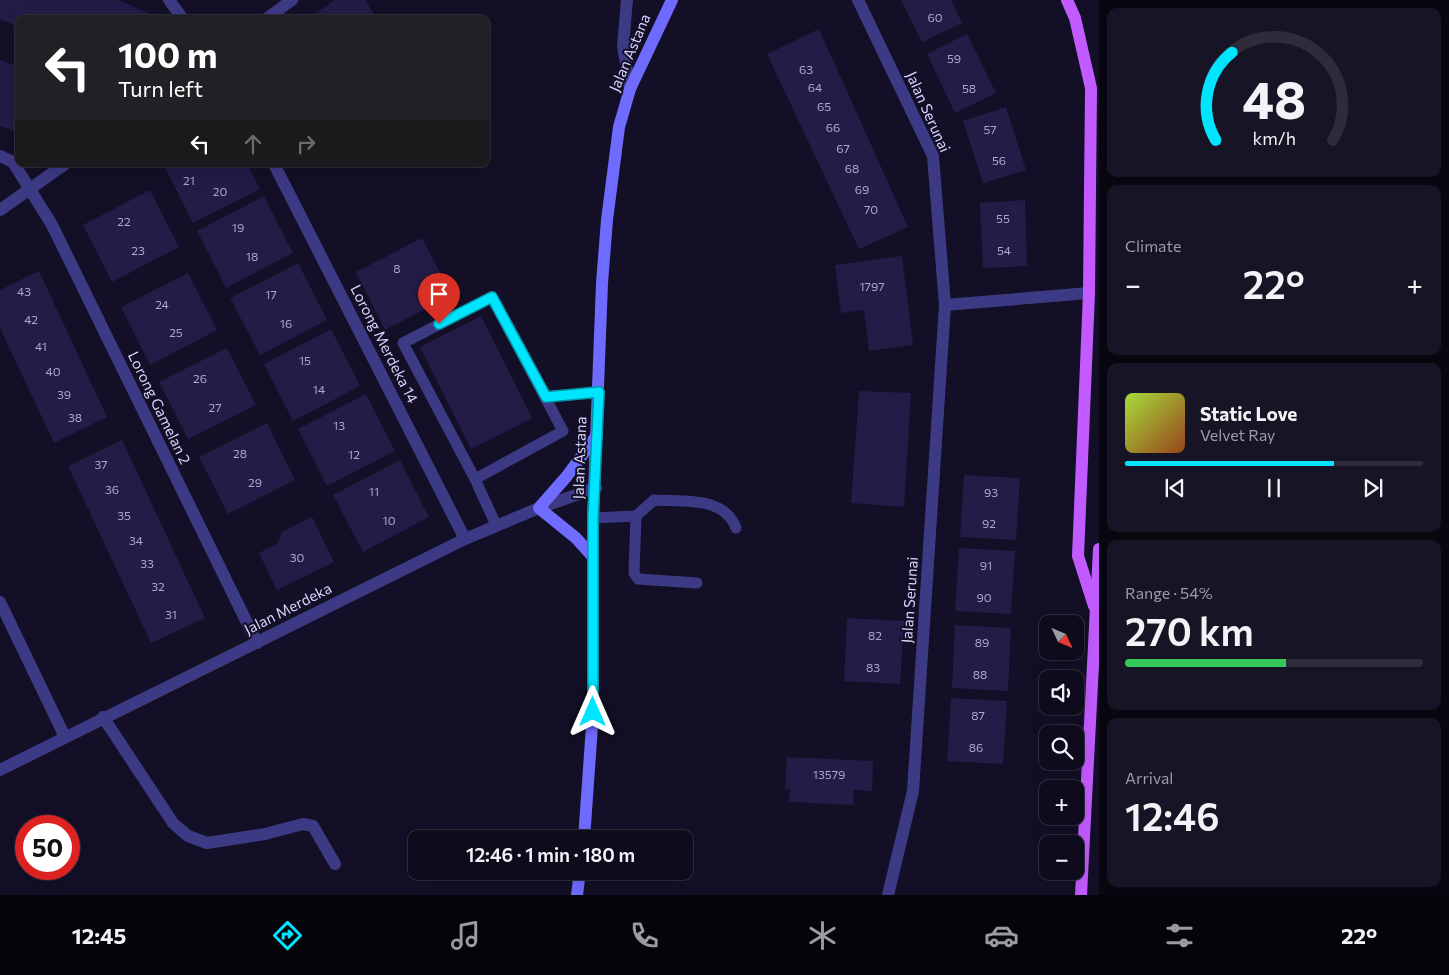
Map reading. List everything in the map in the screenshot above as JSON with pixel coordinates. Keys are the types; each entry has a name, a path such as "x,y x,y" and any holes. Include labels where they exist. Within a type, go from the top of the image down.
{"main road":[{"name":"Jalan Astana","path":"585,830 593,712 593,518 596,488 602,283 609,201 619,127 630,89 672,0"},
{"path":"1067,0 1075,18 1091,88 1090,293 1078,556 1094,606"},
{"path":"593,557 576,538 539,508 567,476 597,435"},
{"path":"1081,895 1094,606 1099,548"},
{"path":"576,895 578,880"}],"street":[{"path":"169,0 180,15"},
{"path":"271,15 292,0"},
{"path":"627,0 623,46 630,89"},
{"name":"Jalan Serunai","path":"858,0 933,156 945,305 914,791 888,895"},
{"name":"Lorong Gamelan 2","path":"0,156 13,162 15,165"},
{"name":"Lorong Gamelan 2","path":"16,167 52,225 257,643"},
{"path":"0,210 61,167"},
{"name":"Lorong Merdeka 14","path":"276,167 465,539"},
{"path":"945,305 1090,293"},
{"name":"Jalan Merdeka","path":"0,770 103,717 257,643 465,539 539,508 596,488"},
{"path":"0,602 64,737"},
{"path":"103,717 173,823 188,836 207,843 265,834 303,824 313,826 335,864"}],"lane":[{"path":"475,479 563,431 492,297 403,343 475,479 496,525"},
{"path":"546,397 599,392"},
{"path":"593,518 636,516 654,500 707,503 722,509 732,517 736,528"},
{"path":"636,516 634,573 638,579 697,583"}],"building":[{"path":"0,0 119,0 150,14 15,15 15,25 0,19"},
{"path":"335,0 365,0 374,15 313,15"},
{"path":"901,0 951,0 962,23 922,42"},
{"path":"819,29 908,227 859,249 767,54"},
{"path":"967,34 996,93 955,113 927,54"},
{"path":"0,60 15,66 15,132 0,126"},
{"path":"1006,107 1026,170 983,183 963,121"},
{"path":"165,167 249,167 260,189 193,223"},
{"path":"150,190 179,247 112,282 83,225"},
{"path":"264,196 293,253 226,288 197,231"},
{"path":"1025,200 1027,266 983,268 980,203"},
{"path":"422,238 452,295 385,330 356,272"},
{"path":"902,256 913,345 869,351 864,310 841,313 835,265"},
{"path":"298,263 327,320 260,355 230,298"},
{"path":"39,271 107,417 54,443 0,328 0,290"},
{"path":"188,273 217,330 150,365 121,307"},
{"path":"481,316 532,418 471,449 420,347"},
{"path":"331,329 360,386 293,421 264,364"},
{"path":"227,348 256,405 188,439 159,382"},
{"path":"859,391 911,393 904,507 851,503"},
{"path":"366,394 395,451 327,486 298,429"},
{"path":"267,423 295,480 228,514 199,457"},
{"path":"122,440 205,618 151,643 68,466"},
{"path":"400,460 429,517 363,552 333,495"},
{"path":"964,475 1020,478 1016,540 960,537"},
{"path":"312,517 334,562 277,590 259,553 278,543 282,532"},
{"path":"959,548 1015,551 1011,614 955,611"},
{"path":"847,618 904,621 900,684 844,681"},
{"path":"955,625 1011,628 1008,691 952,688"},
{"path":"951,698 1007,701 1003,764 947,761"},
{"path":"787,757 873,761 872,791 854,790 853,805 789,802 790,789 785,789"}],"route":[{"path":"439,324 492,297 546,397 599,392 596,488 593,518 593,712"}]}
